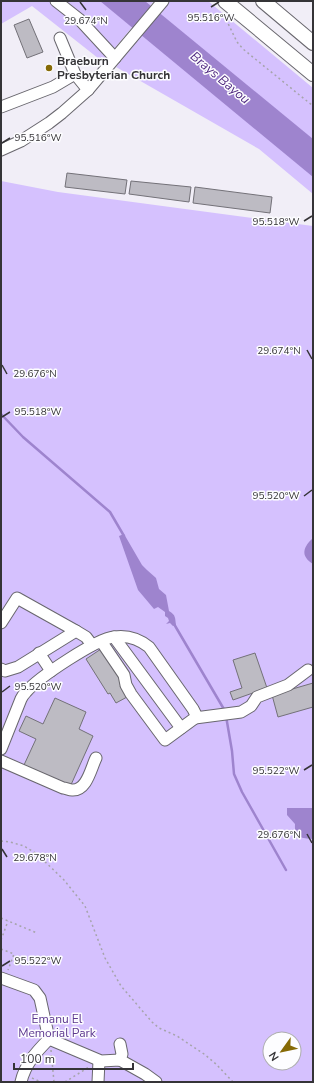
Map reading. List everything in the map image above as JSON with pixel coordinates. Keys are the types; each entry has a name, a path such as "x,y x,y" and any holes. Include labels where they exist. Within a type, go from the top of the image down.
{"main road":[{"path":"263,1 313,43"},
{"path":"224,6 313,74"}],"street":[{"path":"56,1 119,54"},
{"path":"1,150 49,123 88,90 163,1"},
{"path":"60,38 75,74 88,90"},
{"path":"1,107 53,87 75,74"},
{"path":"1,623 17,598 97,643 124,675 126,685 131,694 165,740 195,718 241,712 251,706 257,697 288,685 308,670"},
{"path":"1,669 5,671 11,670 76,631"},
{"path":"114,637 181,728"},
{"path":"1,749 21,699 26,692 51,671 97,643 114,637 128,637 140,640 149,647 193,709 196,715 195,718"},
{"path":"39,653 51,671"},
{"path":"1,761 63,788 73,790 79,789 84,784 96,758"},
{"path":"3,978 34,990 40,998 49,1039"},
{"path":"49,1039 99,1061 120,1060 156,1082"},
{"path":"21,1082 23,1073 36,1052 49,1039"},
{"path":"120,1044 122,1054 120,1060"},
{"path":"98,1082 99,1061"}],"path":[{"path":"224,6 239,46 313,106"},
{"path":"1,841 24,846 37,854 64,880 84,906 105,958 121,986 152,1022 159,1028 177,1036 204,1054 216,1064 232,1082"},
{"path":"1,918 37,933"},
{"path":"1,940 8,922"},
{"path":"1,949 14,954 3,978"},
{"path":"49,1039 54,1082"},
{"path":"65,1082 99,1061"}],"green space":[{"path":"1,1 154,1 103,62 32,6 1,24"},
{"path":"170,1 208,1 313,88 313,194 259,149 116,67"},
{"name":"Emanu El Memorial Park","path":"1,181 58,192 313,226 313,1082 1,1082"}],"water":[{"name":"Brays Bayou","path":"100,1 145,1 313,139 313,177"},
{"path":"124,534 142,565 156,578 159,589 166,595 169,611 174,615 176,625 173,626 170,623 166,624 169,621 165,616 165,612 158,607 154,609 138,590 119,536"},
{"path":"313,538 313,564 306,558 304,551"},
{"path":"287,808 313,808 313,839 302,838 297,835 295,824 287,815"}],"building":[{"path":"29,19 43,52 27,58 14,25"},
{"path":"67,173 127,180 125,194 65,187"},
{"path":"131,181 191,187 189,202 129,194"},
{"path":"195,187 272,197 270,213 193,203"},
{"path":"101,649 123,684 120,686 127,697 116,703 110,693 108,694 86,659"},
{"path":"255,653 267,688 233,700 230,692 242,688 233,660"},
{"path":"313,683 313,707 278,717 272,695"},
{"path":"55,698 86,712 79,729 93,736 70,787 24,765 36,739 19,731 26,716 43,724"}],"waterway":[{"path":"1,414 23,437 110,512 124,536"},
{"path":"174,624 225,711"},
{"path":"226,716 234,774 242,792 286,870"}],"place":[{"name":"Braeburn Presbyterian Church","path":"49,68"}]}
